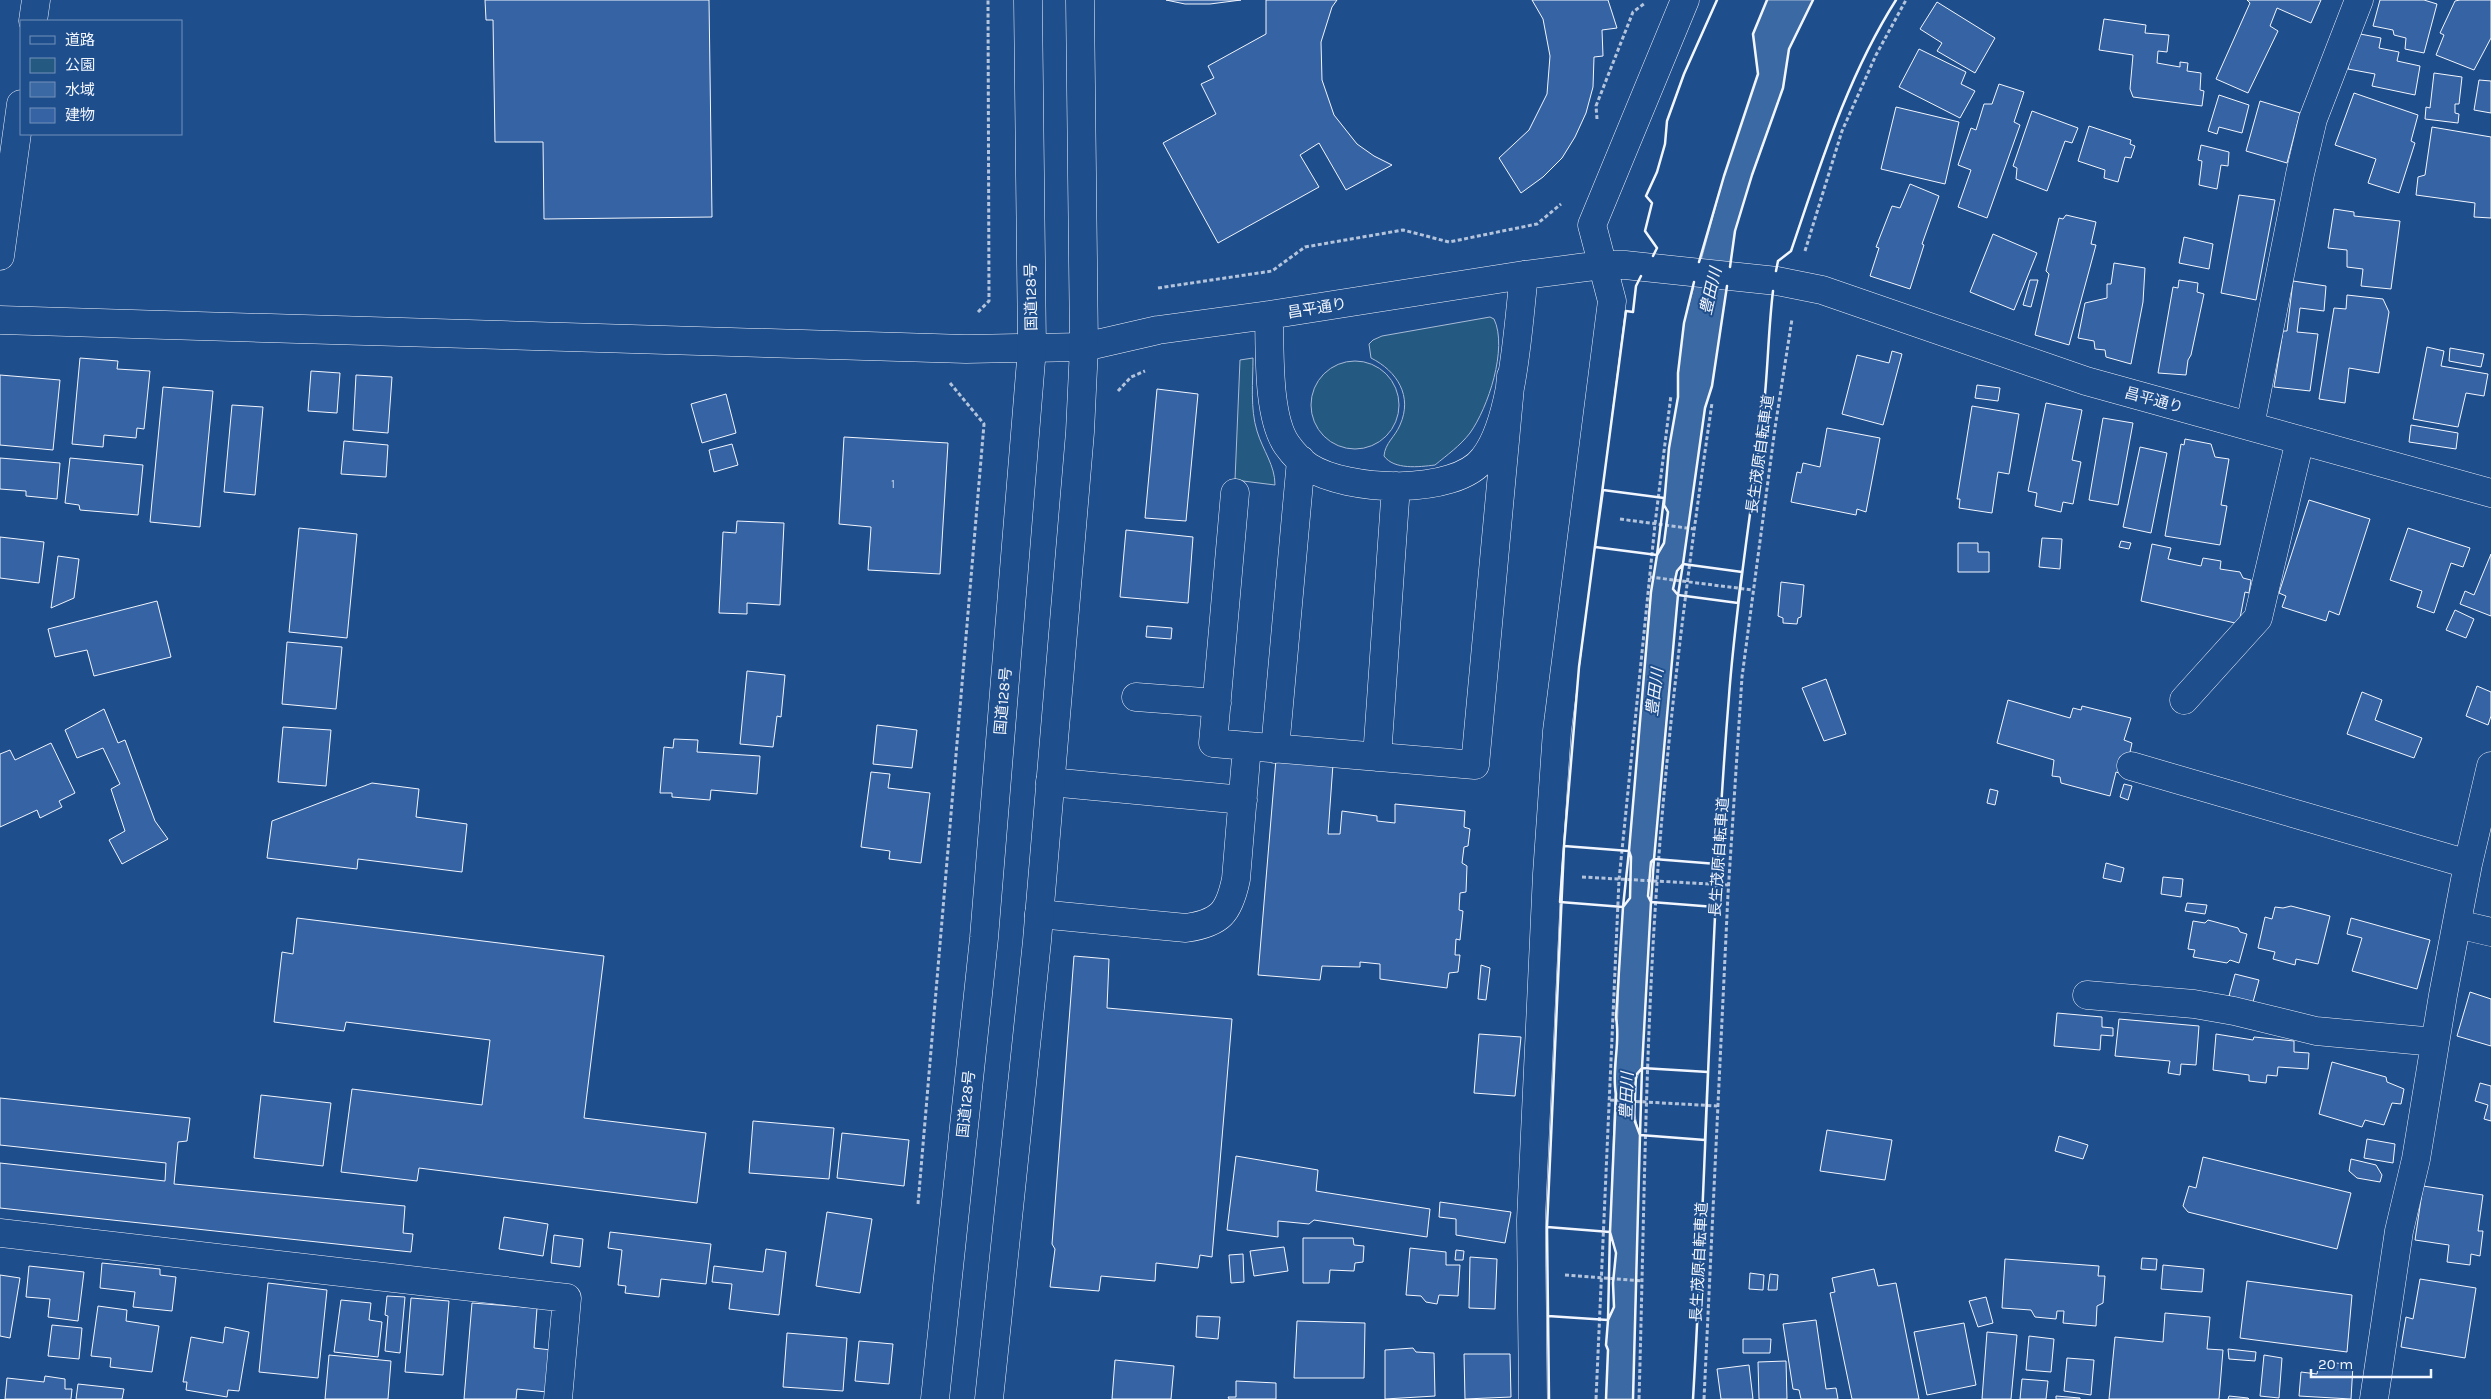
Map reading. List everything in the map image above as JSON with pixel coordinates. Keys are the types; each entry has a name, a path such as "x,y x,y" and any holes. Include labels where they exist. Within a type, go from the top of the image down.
{"main road":[{"path":"33,20 36,0"},
{"name":"国道128号","path":"935,1399 984,938 1032,348 1028,0"},
{"path":"989,1399 1039,914 1080,432 1084,347 1080,0"},
{"path":"1533,1399 1531,1220 1547,874 1557,731 1612,301 1592,225 1685,0"},
{"path":"2250,426 2312,119 2359,0"},
{"path":"0,256 20,111"},
{"name":"昌平通り","path":"0,320 966,350 1084,347 1158,330 1269,315 1524,275 1602,265 1637,266 1777,281 1822,290 2086,381 2491,494"},
{"path":"1235,493 1213,743 1475,765 1511,376 1524,275"},
{"path":"1269,315 1270,375 1275,414 1286,445 1309,467 1342,480 1396,486 1441,483 1462,474 1483,460 1497,438 1511,376"},
{"path":"2184,700 2258,618 2300,440"},
{"path":"1275,749 1301,460"},
{"path":"1377,757 1396,486"},
{"path":"1136,696 1217,703"},
{"path":"1039,914 1186,928 1207,925 1222,914 1232,899 1236,880 1247,746"},
{"path":"2131,766 2468,864"},
{"path":"2374,1399 2399,1231 2416,1159 2468,864 2491,766"},
{"path":"1050,782 1243,800"},
{"path":"2457,924 2491,932"},
{"path":"2087,995 2194,1004 2234,1011 2316,1031 2436,1042"},
{"path":"0,1233 567,1298 558,1399"}],"path":[{"path":"972,319 989,301 988,0"},
{"path":"1598,126 1596,106 1633,12 1648,0"},
{"path":"1804,256 1842,131 1876,55 1906,0"},
{"path":"1158,288 1272,271 1305,247 1403,230 1449,242 1537,224 1565,201"},
{"name":"長生茂原自転車道","path":"1704,1399 1728,885 1742,677 1792,320"},
{"path":"917,1212 984,424 946,378"},
{"path":"1596,1399 1619,880 1655,524 1671,395"},
{"path":"1639,1399 1647,1100 1657,881 1687,581 1712,403"},
{"path":"1618,518 1694,529"},
{"path":"1650,577 1753,590"},
{"path":"1581,877 1728,885"},
{"path":"1610,1100 1647,1100 1717,1106"},
{"path":"1557,1274 1642,1281"}],"green space":[{"path":"1490,317 1494,319 1498,331 1497,361 1489,394 1470,433 1435,465 1407,467 1394,464 1388,460 1384,456 1385,451 1400,425 1405,404 1403,394 1395,377 1380,363 1371,358 1369,344 1382,336"},
{"path":"1253,358 1253,414 1259,438 1273,471 1275,485 1235,480 1240,360"},
{"path":"1355,361 1372,364 1380,368 1392,380 1396,388 1399,405 1396,422 1392,430 1380,442 1372,446 1355,449 1338,446 1330,442 1318,430 1314,422 1311,405 1314,388 1318,380 1330,368 1338,364"}],"water":[{"name":"豊田川","path":"1767,0 1813,0 1789,49 1783,88 1752,175 1735,231 1712,386 1705,408 1683,564 1676,573 1673,589 1678,595 1654,859 1651,862 1648,896 1651,902 1642,1068 1638,1075 1634,1092 1634,1110 1640,1135 1633,1399 1606,1399 1608,1350 1606,1345 1608,1320 1614,1307 1613,1283 1616,1253 1610,1232 1620,952 1623,907 1630,898 1631,857 1629,851 1651,592 1657,555 1664,543 1668,512 1664,505 1669,448 1678,397 1678,373 1684,323 1724,176 1758,74 1753,34"}],"building":[{"path":"485,0 709,0 712,217 544,219 543,142 495,142 493,20 486,20"},
{"path":"1166,0 1241,0 1210,4 1185,4"},
{"path":"1266,0 1337,0 1332,7 1321,42 1322,80 1334,115 1357,144 1374,156 1392,165 1346,190 1319,143 1300,155 1319,187 1218,243 1163,143 1216,114 1201,84 1214,78 1208,66 1266,34"},
{"path":"1532,0 1608,0 1617,28 1602,30 1603,56 1594,57 1593,87 1586,113 1575,137 1562,158 1543,177 1521,193 1499,158 1529,130 1547,94 1550,56 1543,19"},
{"path":"2247,0 2321,0 2311,23 2277,8 2270,26 2278,31 2248,93 2216,79 2250,3"},
{"path":"2380,0 2424,0 2437,4 2424,53 2405,49 2406,38 2394,35 2393,30 2373,26"},
{"path":"2491,0 2491,38 2474,70 2436,55 2444,35 2440,33 2455,1"},
{"path":"1937,2 1995,38 1975,73 1937,51 1942,43 1920,29"},
{"path":"2104,19 2146,25 2145,33 2169,35 2167,52 2158,51 2157,63 2180,67 2180,62 2188,63 2187,71 2201,73 2200,90 2204,91 2202,106 2133,97 2130,89 2133,55 2099,50"},
{"path":"2355,33 2381,38 2379,48 2399,52 2397,61 2420,66 2415,95 2372,86 2375,74 2348,69"},
{"path":"1919,49 1966,72 1961,84 1975,91 1960,118 1899,87"},
{"path":"2434,73 2462,77 2459,104 2455,104 2455,113 2459,114 2458,123 2425,119 2426,107 2430,108"},
{"path":"2479,80 2491,81 2491,113 2474,110"},
{"path":"1999,84 2024,92 2014,122 2020,125 1987,218 1958,207 1971,170 1958,165 1971,128 1976,130 1984,104 1992,104"},
{"path":"2354,93 2418,115 2411,141 2415,143 2399,193 2368,183 2376,159 2335,145"},
{"path":"2219,95 2249,105 2242,133 2219,127 2217,134 2208,131"},
{"path":"2260,101 2300,113 2287,163 2246,151"},
{"path":"1896,107 1959,122 1945,184 1881,169"},
{"path":"2032,111 2078,128 2072,143 2065,141 2047,191 2016,179 2017,168 2013,166"},
{"path":"2089,126 2131,140 2130,144 2135,146 2131,158 2125,157 2118,182 2104,178 2105,170 2078,161"},
{"path":"2432,127 2491,137 2491,218 2474,217 2475,203 2416,195 2418,177 2425,175"},
{"path":"2201,145 2229,152 2228,166 2221,165 2217,189 2199,185 2202,161 2198,160"},
{"path":"1910,184 1939,196 1922,244 1924,245 1910,289 1870,276 1879,248 1876,247 1892,206 1900,208"},
{"path":"2239,195 2275,200 2256,300 2221,293"},
{"path":"2334,209 2354,212 2354,216 2400,221 2391,289 2361,286 2363,269 2347,267 2347,250 2328,248"},
{"path":"2066,215 2096,222 2091,244 2096,245 2069,345 2035,335 2049,274 2046,271 2059,218 2063,219"},
{"path":"1993,234 2037,253 2014,310 1970,292"},
{"path":"2184,237 2213,244 2209,269 2179,263"},
{"path":"2114,263 2145,268 2143,302 2131,364 2106,357 2105,350 2095,349 2094,341 2078,338 2085,303 2107,298 2107,284 2111,284"},
{"path":"2030,280 2038,280 2031,307 2023,305"},
{"path":"2179,280 2198,283 2197,292 2204,294 2191,355 2188,360 2186,375 2158,373 2173,287 2178,288"},
{"path":"2293,281 2326,286 2324,311 2300,308 2297,332 2318,334 2310,391 2274,387 2283,331 2287,331"},
{"path":"2347,295 2383,299 2389,312 2379,373 2349,368 2345,403 2319,399 2334,308 2346,309"},
{"path":"2427,347 2444,351 2441,366 2488,374 2484,396 2466,393 2458,427 2413,419"},
{"path":"2450,348 2484,354 2481,367 2449,361"},
{"path":"1892,351 1902,354 1883,425 1842,414 1857,355 1889,363"},
{"path":"80,358 118,361 117,369 150,371 144,429 137,428 136,438 104,435 103,447 72,444"},
{"path":"311,371 340,373 337,413 308,411"},
{"path":"0,375 60,380 53,450 0,445"},
{"path":"356,375 392,377 388,433 353,430"},
{"path":"1977,385 2000,388 1998,401 1975,398"},
{"path":"163,387 213,391 200,527 150,522"},
{"path":"1157,389 1198,394 1186,521 1145,518"},
{"path":"726,394 736,433 702,443 691,404"},
{"path":"2046,403 2082,410 2072,460 2081,462 2073,504 2063,502 2061,512 2035,506 2037,493 2028,491"},
{"path":"232,405 263,407 255,495 224,492"},
{"path":"1972,406 2019,414 2009,474 1998,472 1992,513 1959,508 1960,499 1957,499"},
{"path":"2103,418 2133,423 2118,505 2089,500"},
{"path":"2411,425 2458,433 2456,449 2409,442"},
{"path":"1827,428 1880,438 1866,512 1857,509 1856,515 1791,502 1797,472 1801,473 1803,463 1820,467"},
{"path":"844,437 948,443 940,574 868,570 871,527 839,524"},
{"path":"2185,439 2211,444 2215,457 2229,459 2221,505 2227,506 2220,545 2165,536 2181,444 2184,445"},
{"path":"344,441 388,445 386,477 341,474"},
{"path":"732,444 738,465 714,472 709,450"},
{"path":"2140,447 2167,453 2151,533 2123,527"},
{"path":"0,458 60,463 57,499 26,496 26,491 0,489"},
{"path":"70,458 143,465 138,515 80,510 79,505 65,503"},
{"path":"2309,500 2370,519 2339,615 2329,611 2326,621 2282,607 2286,596 2279,593"},
{"path":"737,521 784,523 780,605 747,603 747,614 719,613 723,532 736,533"},
{"path":"299,528 357,534 347,638 289,632"},
{"path":"2408,528 2470,548 2463,567 2451,563 2434,613 2417,607 2422,591 2390,580"},
{"path":"1126,530 1193,537 1188,603 1120,597"},
{"path":"0,537 44,542 39,583 0,578"},
{"path":"2042,538 2062,539 2060,569 2039,567"},
{"path":"2121,541 2131,543 2129,549 2119,547"},
{"path":"1958,543 1978,543 1978,552 1989,552 1989,572 1958,572"},
{"path":"2152,544 2171,548 2168,559 2201,566 2203,558 2221,561 2220,569 2240,572 2243,578 2251,580 2249,593 2245,592 2240,618 2235,623 2141,601"},
{"path":"2491,554 2491,616 2460,604 2465,591 2474,595"},
{"path":"58,556 79,559 74,598 51,608"},
{"path":"1781,582 1804,585 1801,617 1798,618 1797,624 1783,623 1783,618 1778,616"},
{"path":"157,601 171,657 94,676 87,650 55,657 48,629"},
{"path":"2455,610 2474,619 2466,638 2446,630"},
{"path":"1147,626 1172,628 1171,639 1146,637"},
{"path":"287,642 342,647 336,709 282,704"},
{"path":"747,671 785,675 781,717 777,716 773,747 740,744"},
{"path":"1826,679 1846,734 1824,741 1802,688"},
{"path":"2477,686 2491,692 2491,716 2488,725 2466,716"},
{"path":"2362,692 2382,700 2375,720 2422,738 2414,758 2347,734"},
{"path":"2008,700 2070,718 2073,708 2081,710 2082,706 2131,718 2124,740 2132,743 2125,775 2116,772 2110,796 2061,783 2060,777 2052,776 2054,760 1997,743"},
{"path":"104,709 118,743 125,740 155,821 168,839 122,864 109,840 125,831 111,789 120,784 103,748 77,758 65,730"},
{"path":"877,725 917,730 912,768 873,764"},
{"path":"283,727 331,730 326,786 278,782"},
{"path":"674,739 698,740 697,752 760,756 757,794 711,790 710,800 672,797 672,793 660,793 664,747 673,748"},
{"path":"51,743 75,793 59,801 62,807 40,818 37,810 0,827 0,754 10,750 15,760"},
{"path":"1276,759 1333,764 1328,834 1340,834 1342,811 1377,816 1377,821 1395,823 1395,804 1465,811 1464,827 1470,829 1468,846 1464,847 1462,863 1467,866 1466,892 1460,893 1459,910 1463,911 1460,940 1456,939 1455,955 1460,955 1458,972 1449,973 1447,988 1380,979 1380,964 1360,962 1360,967 1322,966 1320,980 1258,975"},
{"path":"871,772 890,774 888,788 930,793 921,863 889,859 890,851 861,847"},
{"path":"372,783 419,789 416,817 467,824 462,872 358,859 357,869 267,858 272,821"},
{"path":"2124,784 2132,786 2128,800 2120,797"},
{"path":"1990,789 1998,791 1995,805 1987,803"},
{"path":"2106,863 2124,868 2121,882 2103,878"},
{"path":"2163,877 2183,879 2181,897 2161,894"},
{"path":"2187,903 2207,905 2205,914 2185,911"},
{"path":"2291,906 2330,916 2318,964 2296,959 2295,965 2273,959 2275,952 2258,948 2265,917 2272,919 2275,907"},
{"path":"297,918 604,956 584,1118 706,1133 697,1203 419,1168 417,1181 341,1172 352,1089 482,1105 490,1040 346,1022 344,1031 274,1022 282,952 293,954"},
{"path":"2351,918 2430,940 2417,989 2352,971 2362,938 2347,934"},
{"path":"2208,920 2238,928 2240,932 2247,934 2239,963 2230,960 2227,963 2193,957 2195,950 2188,949 2193,921 2205,923"},
{"path":"1074,956 1109,959 1107,1008 1232,1019 1212,1257 1200,1255 1198,1268 1156,1263 1155,1281 1101,1276 1099,1291 1050,1287 1055,1249 1052,1244"},
{"path":"1481,965 1490,968 1486,1000 1478,999"},
{"path":"2235,974 2259,980 2253,1002 2229,996"},
{"path":"2470,992 2491,999 2491,1046 2457,1036"},
{"path":"2057,1013 2102,1017 2102,1027 2113,1028 2113,1036 2101,1035 2100,1050 2054,1046"},
{"path":"2119,1019 2199,1026 2196,1065 2181,1064 2180,1075 2168,1073 2170,1061 2115,1056"},
{"path":"1479,1034 1521,1037 1515,1096 1474,1093"},
{"path":"2216,1034 2253,1040 2254,1037 2294,1041 2294,1052 2309,1053 2308,1069 2278,1067 2277,1076 2267,1075 2266,1083 2249,1081 2249,1075 2213,1070"},
{"path":"2332,1062 2386,1077 2387,1082 2404,1089 2401,1104 2392,1103 2384,1125 2365,1120 2362,1127 2319,1114"},
{"path":"2480,1083 2491,1086 2491,1121 2484,1119 2488,1105 2475,1101"},
{"path":"261,1095 331,1103 323,1166 254,1158"},
{"path":"0,1098 190,1118 187,1141 178,1142 174,1184 405,1206 403,1233 413,1234 411,1252 0,1208 0,1163 165,1181 166,1163 0,1145"},
{"path":"753,1121 834,1128 829,1179 749,1173"},
{"path":"1827,1130 1892,1140 1885,1180 1820,1171"},
{"path":"842,1133 909,1140 904,1186 837,1178"},
{"path":"2059,1136 2088,1145 2083,1159 2055,1151"},
{"path":"2367,1139 2395,1144 2393,1163 2364,1158"},
{"path":"1236,1156 1318,1170 1316,1191 1430,1209 1427,1237 1314,1220 1309,1224 1278,1221 1278,1237 1227,1230"},
{"path":"2203,1157 2351,1193 2337,1249 2188,1212 2183,1206 2189,1186 2196,1188"},
{"path":"2351,1159 2376,1165 2382,1175 2380,1182 2357,1178 2349,1171"},
{"path":"2423,1186 2483,1195 2478,1231 2483,1231 2480,1256 2471,1254 2470,1265 2447,1262 2449,1245 2415,1240"},
{"path":"1440,1202 1511,1212 1505,1243 1456,1235 1456,1219 1439,1217"},
{"path":"827,1212 872,1219 860,1293 816,1286"},
{"path":"504,1217 548,1224 543,1256 499,1249"},
{"path":"610,1232 711,1244 706,1284 661,1279 659,1297 625,1293 626,1286 618,1285 622,1250 608,1248"},
{"path":"554,1235 583,1239 580,1267 551,1263"},
{"path":"1303,1238 1353,1238 1354,1245 1364,1246 1363,1262 1355,1263 1354,1271 1330,1270 1329,1283 1303,1283"},
{"path":"1284,1247 1288,1271 1254,1276 1250,1251"},
{"path":"1410,1248 1446,1252 1446,1265 1460,1265 1458,1296 1439,1295 1437,1304 1426,1302 1421,1296 1406,1295"},
{"path":"766,1249 786,1252 779,1315 729,1309 732,1284 712,1282 714,1266 763,1272"},
{"path":"1456,1250 1464,1251 1463,1260 1455,1260"},
{"path":"1243,1254 1244,1282 1231,1283 1229,1255"},
{"path":"1470,1257 1497,1259 1495,1309 1469,1308"},
{"path":"2142,1258 2157,1259 2156,1270 2141,1269"},
{"path":"2005,1259 2099,1266 2098,1276 2105,1276 2103,1303 2097,1306 2096,1326 2063,1323 2064,1311 2057,1311 2056,1319 2035,1317 2031,1310 2002,1308"},
{"path":"102,1263 160,1269 160,1275 176,1277 172,1311 133,1307 135,1292 100,1288"},
{"path":"2163,1265 2204,1269 2202,1292 2161,1289"},
{"path":"29,1266 84,1272 78,1321 48,1317 50,1299 26,1297"},
{"path":"1874,1269 1878,1286 1896,1283 1919,1399 1852,1399 1830,1293 1835,1292 1832,1278"},
{"path":"1750,1273 1764,1275 1763,1290 1749,1289"},
{"path":"1770,1274 1778,1275 1777,1290 1768,1290"},
{"path":"0,1275 20,1278 10,1338 0,1336"},
{"path":"2420,1279 2476,1288 2465,1358 2401,1347 2406,1317 2413,1319"},
{"path":"2247,1281 2352,1295 2347,1352 2240,1338"},
{"path":"268,1283 327,1290 318,1378 259,1372"},
{"path":"387,1296 405,1297 400,1353 385,1351 388,1316 385,1315"},
{"path":"1986,1297 1993,1323 1978,1327 1969,1301"},
{"path":"411,1298 449,1301 443,1375 405,1372"},
{"path":"341,1300 371,1303 369,1320 382,1322 378,1357 334,1352"},
{"path":"472,1303 537,1308 534,1348 551,1350 547,1392 517,1389 516,1399 464,1399"},
{"path":"98,1306 127,1310 126,1321 159,1326 152,1372 110,1367 111,1358 91,1356"},
{"path":"2165,1313 2210,1317 2207,1349 2223,1350 2219,1399 2109,1399 2115,1337 2163,1342"},
{"path":"1197,1316 1220,1317 1218,1339 1196,1337"},
{"path":"1816,1320 1826,1389 1836,1388 1838,1399 1801,1399 1799,1390 1793,1389 1783,1324"},
{"path":"1297,1321 1365,1323 1364,1378 1294,1378"},
{"path":"1964,1323 1976,1385 1927,1395 1914,1332"},
{"path":"52,1325 82,1328 79,1359 48,1356"},
{"path":"225,1327 249,1332 239,1391 228,1390 227,1397 186,1390 187,1382 183,1382 191,1337 223,1343"},
{"path":"1987,1332 2017,1335 2011,1399 1982,1399"},
{"path":"787,1333 847,1338 843,1391 783,1387"},
{"path":"2029,1336 2054,1339 2051,1372 2026,1370"},
{"path":"1743,1339 1771,1339 1770,1353 1743,1353"},
{"path":"859,1341 893,1344 889,1384 855,1381"},
{"path":"1413,1348 1416,1352 1434,1353 1435,1396 1385,1399 1385,1350"},
{"path":"2228,1349 2256,1352 2255,1361 2229,1359"},
{"path":"1464,1354 1510,1354 1511,1397 1465,1399"},
{"path":"329,1355 391,1361 388,1399 325,1399"},
{"path":"2264,1355 2282,1358 2279,1398 2260,1396"},
{"path":"2067,1358 2094,1360 2091,1395 2064,1391"},
{"path":"1115,1360 1174,1366 1171,1399 1112,1399"},
{"path":"1786,1361 1787,1399 1759,1399 1758,1362"},
{"path":"2319,1361 2353,1365 2351,1399 2299,1396 2301,1372 2317,1374"},
{"path":"1749,1365 1753,1399 1721,1399 1717,1369"},
{"path":"45,1376 65,1379 65,1389 72,1389 71,1399 5,1399 7,1378 44,1382"},
{"path":"2022,1379 2048,1381 2046,1399 2020,1399"},
{"path":"1236,1381 1276,1383 1276,1399 1229,1399 1228,1397 1236,1397"},
{"path":"78,1384 124,1389 122,1399 76,1399"},
{"path":"2056,1396 2080,1398 2080,1399 2056,1399"},
{"path":"2229,1396 2248,1398 2249,1399 2228,1399"}],"wall":[{"path":"1653,256 1657,248 1645,231 1652,203 1646,196 1657,172 1665,144 1667,121 1684,74 1717,0"},
{"path":"1699,262 1724,176 1758,74 1753,34 1767,0"},
{"path":"1730,267 1735,231 1752,175 1783,88 1789,49 1813,0"},
{"path":"1776,271 1778,261 1791,251 1824,155 1849,91 1879,29 1896,0"},
{"path":"1549,1399 1547,1227 1564,846 1579,667 1626,311 1633,312 1636,286 1641,276"},
{"path":"1606,1399 1608,1350 1606,1345 1608,1320 1614,1307 1613,1283 1616,1253 1610,1232 1616,1094 1616,1018 1623,907 1630,898 1631,857 1629,851 1651,592 1657,555 1664,543 1668,512 1664,505 1669,448 1678,397 1678,373 1684,323 1694,282"},
{"path":"1633,1399 1640,1135 1634,1119 1636,1075 1642,1068 1651,902 1648,896 1651,862 1654,859 1678,595 1673,589 1677,571 1683,564 1705,408 1712,386 1727,286"},
{"path":"1693,1399 1717,872 1723,784 1732,660 1763,414 1773,291"},
{"path":"1603,490 1664,498 1657,555 1595,547 1603,490"},
{"path":"1683,564 1742,572 1738,603 1678,595 1683,564"},
{"path":"1564,846 1629,851 1623,907 1560,902 1564,846"},
{"path":"1654,859 1717,864 1715,907 1651,902 1654,859"},
{"path":"1642,1068 1708,1072 1705,1140 1640,1135 1642,1068"},
{"path":"1547,1227 1610,1232 1608,1320 1548,1316 1547,1227"}]}
